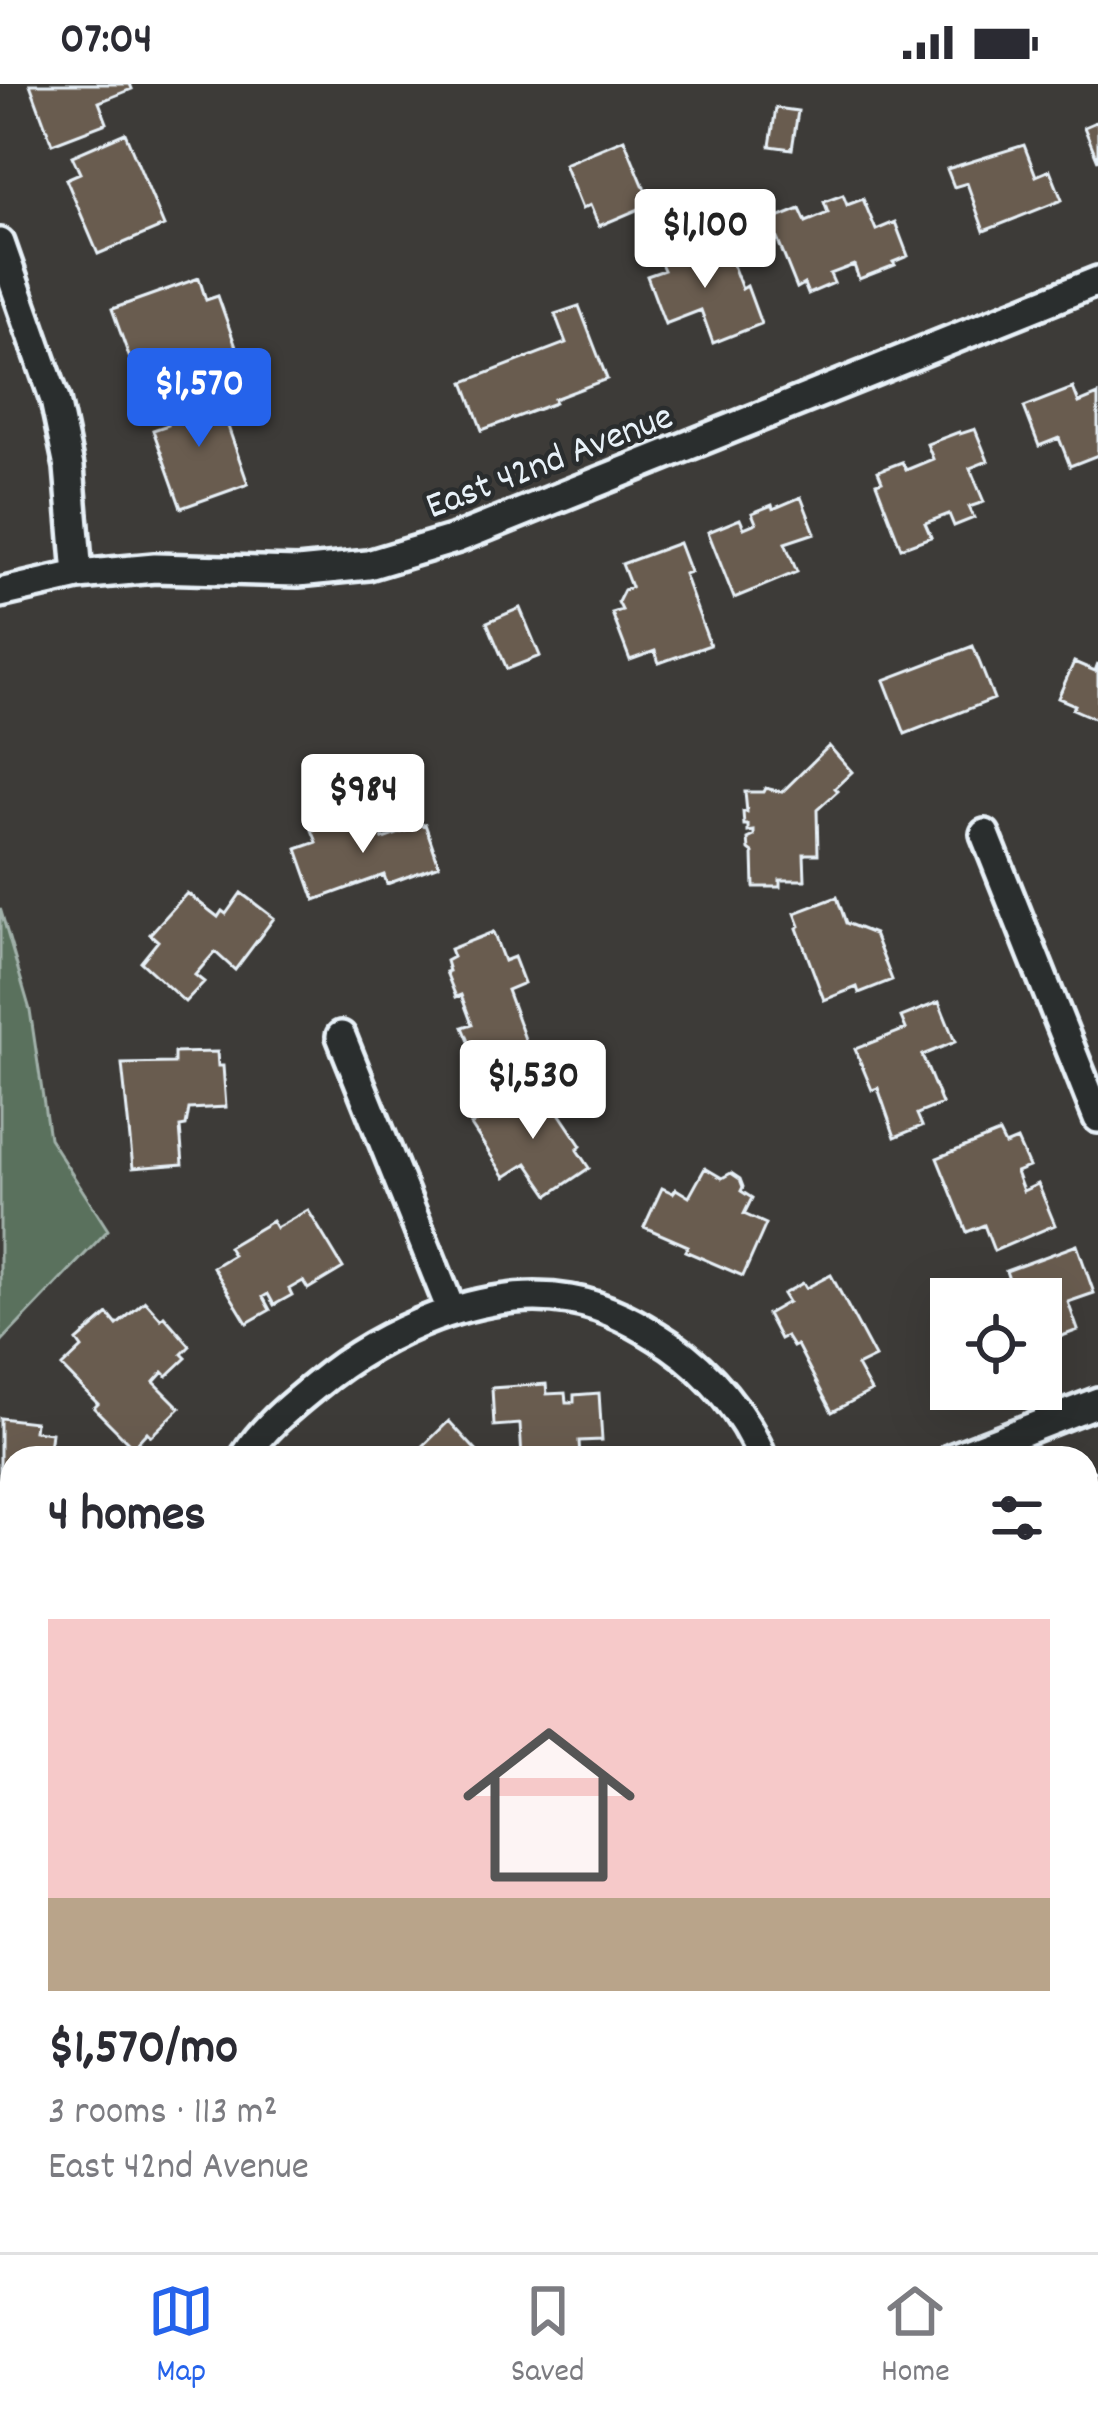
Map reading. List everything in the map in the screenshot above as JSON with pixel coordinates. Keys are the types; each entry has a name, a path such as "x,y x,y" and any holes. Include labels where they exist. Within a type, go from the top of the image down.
{"street":[{"path":"0,244 56,400 69,467 78,575"},
{"name":"East 42nd Avenue","path":"0,593 78,575 155,568 298,572 368,565 458,538 1098,281"},
{"path":"985,834 1098,1118"},
{"path":"341,1036 451,1310"},
{"path":"254,1446 284,1412 337,1368 385,1339 451,1310 514,1299 569,1299 618,1314 660,1338 702,1371 742,1418 756,1446"},
{"path":"984,1446 1098,1402"}],"green space":[{"path":"0,908 30,1010 49,1138 108,1230 0,1343"}],"building":[{"path":"30,84 130,84 132,89 99,102 107,123 52,144"},
{"path":"776,108 798,111 792,149 770,146"},
{"path":"1098,121 1098,161 1084,127"},
{"path":"125,133 164,226 98,254 66,179 80,173 72,156"},
{"path":"624,139 651,204 599,226 590,205 582,209 564,164"},
{"path":"1024,145 1036,176 1050,170 1062,200 984,231 967,183 954,187 947,169"},
{"path":"843,195 847,205 863,199 876,230 895,222 908,256 859,279 854,265 830,274 834,283 808,294 804,284 797,288 770,221 800,209 806,222 828,213 824,202"},
{"path":"723,239 761,324 713,343 701,310 665,324 647,276 664,270 661,263"},
{"path":"199,278 206,300 218,296 236,347 182,367 187,383 144,398 112,309"},
{"path":"579,306 607,379 482,430 464,382 566,343 555,314"},
{"path":"1073,388 1079,403 1098,395 1098,455 1070,466 1059,438 1039,446 1024,407"},
{"path":"215,389 248,484 181,508 153,430 168,425 162,408"},
{"path":"975,429 988,461 970,468 984,502 969,507 974,518 954,526 949,514 925,523 931,537 901,548 876,483 882,481 878,471 902,462 906,470 933,459 927,444"},
{"path":"801,497 815,533 785,543 797,572 734,598 708,532 740,519 744,528 756,523 752,513"},
{"path":"679,543 690,572 684,574 710,645 659,663 655,651 630,660 612,613 622,610 618,602 631,587 622,564"},
{"path":"520,608 540,656 507,669 487,622"},
{"path":"973,646 994,699 905,734 884,680"},
{"path":"1074,662 1095,671 1098,663 1098,720 1058,698"},
{"path":"829,746 852,772 817,810 818,854 804,854 805,880 754,887 748,839 754,831 748,832 744,825 745,792 765,788 782,792"},
{"path":"363,812 371,835 381,832 383,839 425,824 439,865 387,884 384,875 315,900 297,849 317,842 312,830"},
{"path":"187,893 218,917 222,911 226,914 241,893 274,918 235,970 215,952 195,975 204,982 185,1002 141,962 158,941 150,934"},
{"path":"837,897 846,923 874,934 892,980 824,1000 795,913"},
{"path":"493,932 504,961 514,957 524,983 507,990 529,1050 480,1068 463,1027 472,1024 461,995 456,997 446,961 453,957 450,949"},
{"path":"939,1002 955,1042 922,1055 942,1104 917,1114 922,1126 895,1137 878,1088 872,1090 855,1049 906,1029 901,1017"},
{"path":"217,1052 218,1066 223,1066 226,1107 189,1109 186,1126 180,1127 183,1164 133,1168 122,1064 174,1063 174,1053"},
{"path":"544,1091 581,1146 577,1150 589,1168 549,1195 527,1163 505,1177 471,1125 507,1102 513,1111"},
{"path":"999,1133 1005,1145 1017,1140 1029,1167 1016,1172 1023,1191 1038,1184 1055,1225 994,1251 984,1225 967,1232 937,1158"},
{"path":"705,1168 722,1178 731,1173 740,1179 741,1191 752,1198 744,1214 766,1224 743,1276 644,1227 662,1188 689,1197"},
{"path":"308,1210 343,1268 308,1289 303,1281 289,1289 292,1295 274,1305 268,1294 263,1297 270,1310 247,1323 213,1267 233,1255 228,1247 272,1221 276,1228"},
{"path":"1077,1245 1094,1293 1068,1302 1078,1330 1062,1336 1062,1278 1008,1278 1006,1271"},
{"path":"831,1275 875,1357 857,1366 871,1391 832,1412 797,1345 793,1347 786,1336 780,1339 767,1314 788,1302 783,1294"},
{"path":"145,1301 190,1346 182,1354 186,1358 154,1382 180,1408 134,1446 94,1408 98,1404 62,1367 82,1348 77,1341 108,1314 117,1325"},
{"path":"546,1384 547,1394 565,1393 566,1402 574,1402 574,1395 599,1393 602,1440 579,1441 579,1446 521,1446 520,1424 494,1426 492,1388"},
{"path":"0,1418 35,1422 34,1431 51,1433 49,1446 0,1446"},
{"path":"449,1421 472,1446 423,1446"}]}
